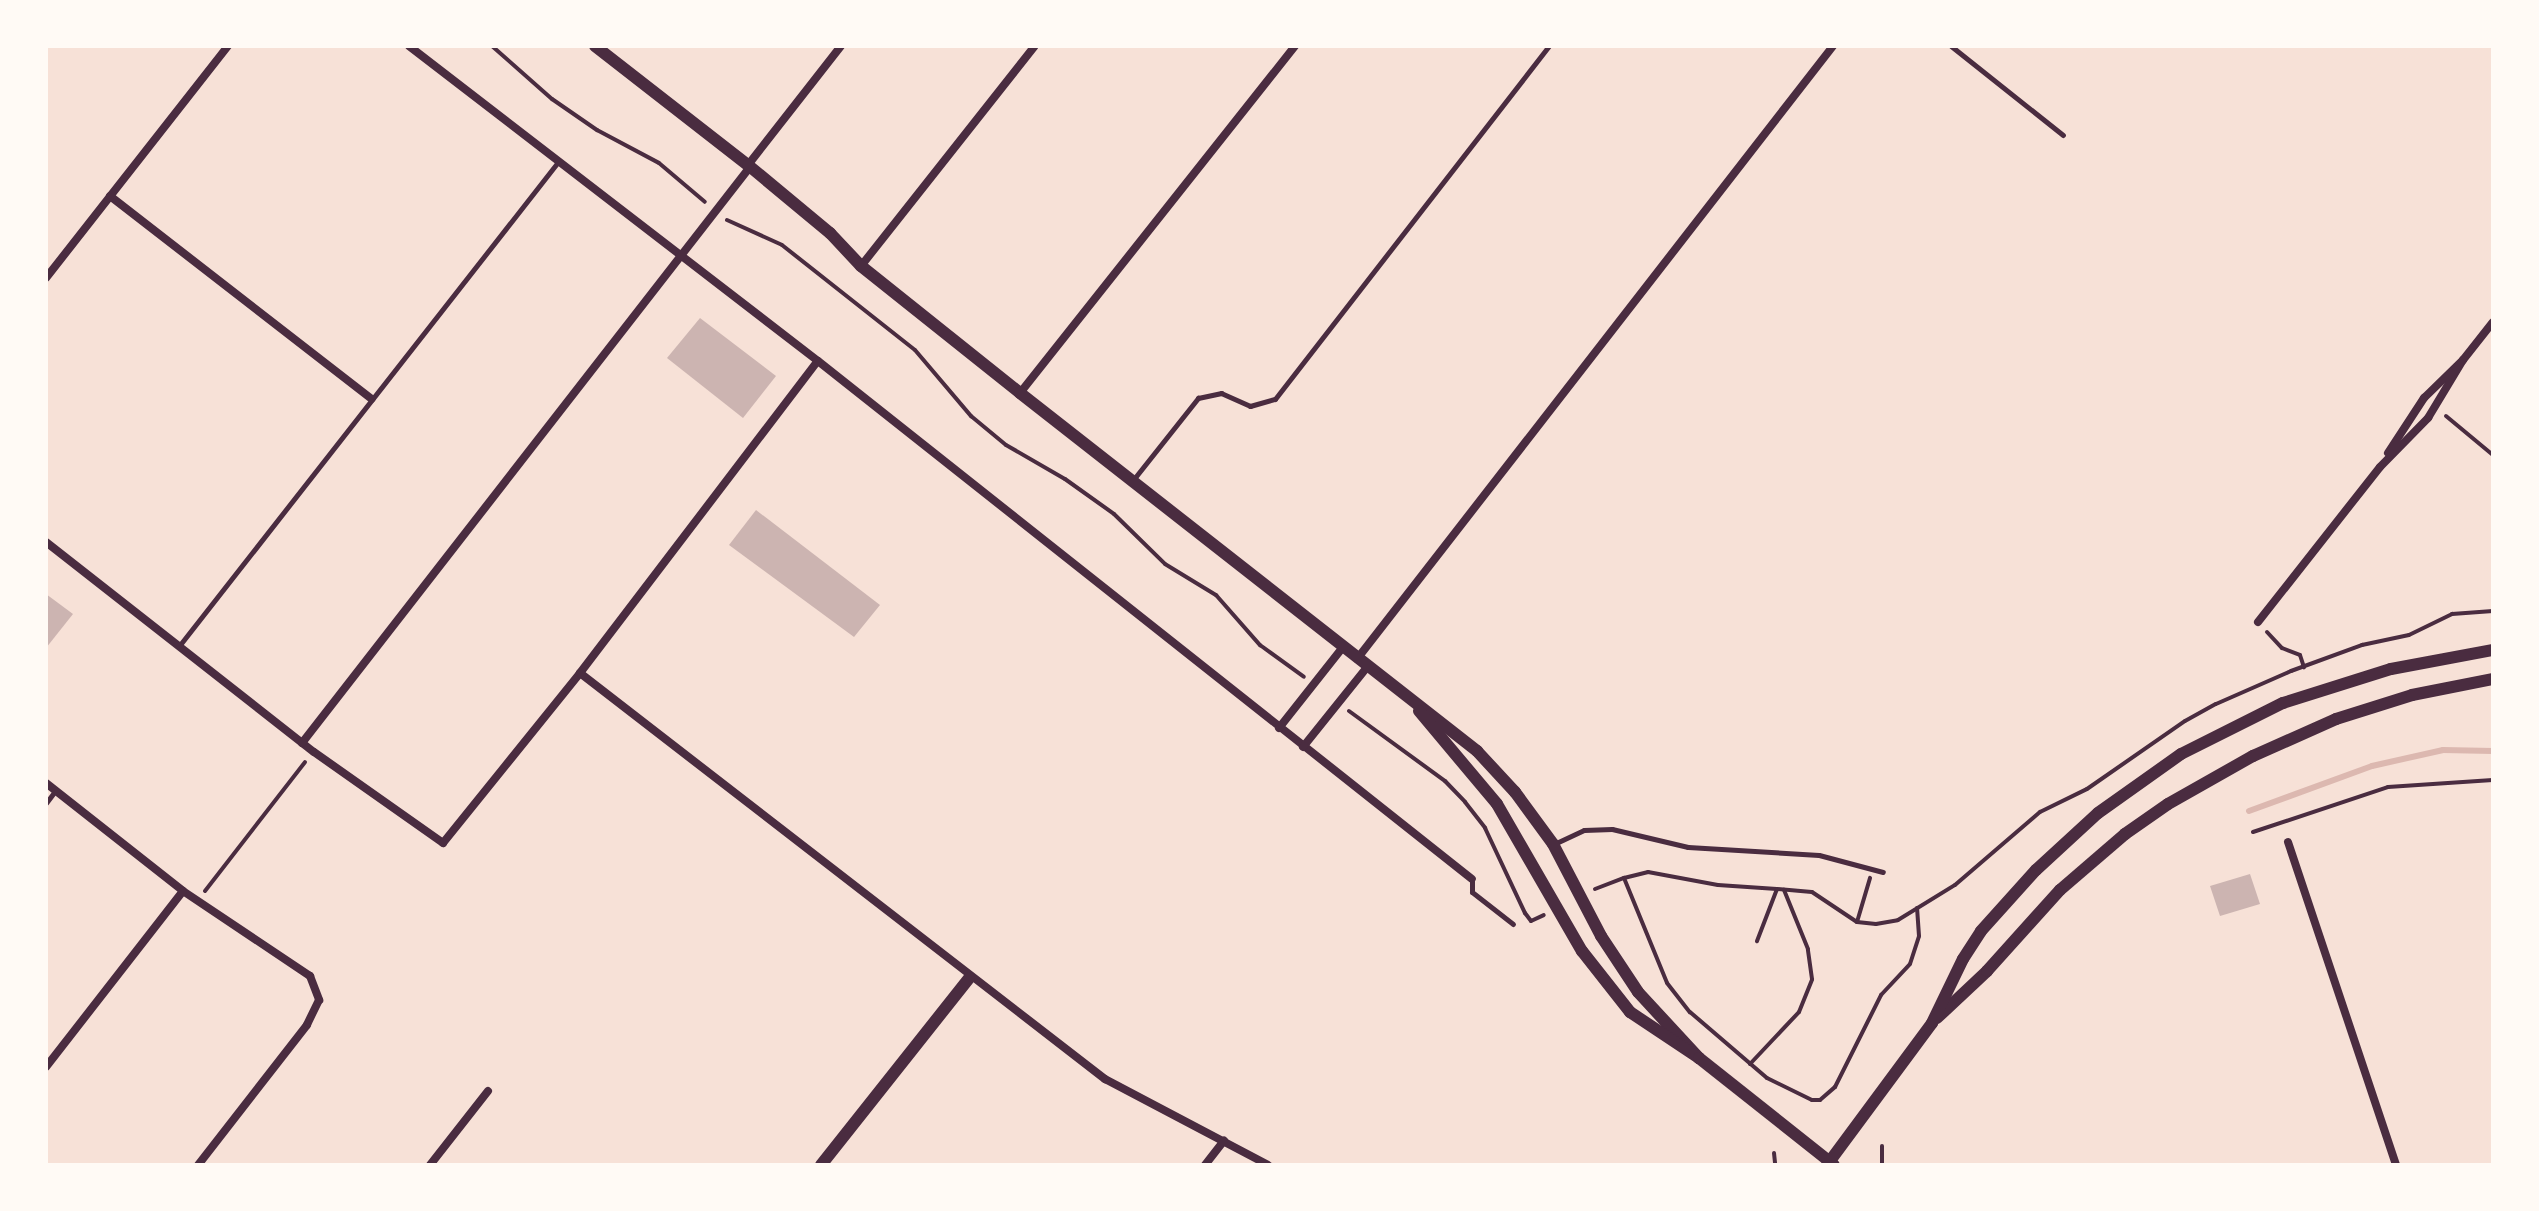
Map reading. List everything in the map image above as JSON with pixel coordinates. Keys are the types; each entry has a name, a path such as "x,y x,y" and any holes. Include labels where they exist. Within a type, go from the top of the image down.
{"street":[{"path":"46,278 228,46"},
{"path":"409,46 818,361 1472,879"},
{"path":"595,46 749,166 830,233 861,266 1477,751 1515,792 1553,844 1580,897 1638,992 1699,1058"},
{"path":"302,743 841,46"},
{"path":"861,266 1035,46"},
{"path":"1020,393 1295,46"},
{"path":"1303,747 1338,703 1362,663 1833,46"},
{"path":"110,196 372,399"},
{"path":"2380,467 2415,409 2463,360 2493,322"},
{"path":"2258,622 2380,467 2428,418 2463,360"},
{"path":"46,542 302,743 443,843 580,673 818,361"},
{"path":"1279,728 1343,647"},
{"path":"1411,702 1488,791 1530,857 1556,909 1593,968 1630,1012 1699,1058 1830,1164 1932,1023 1973,943 2027,879 2098,813 2152,772 2196,745 2283,703 2338,684 2416,664 2493,650"},
{"path":"580,673 969,978 1105,1079 1268,1165"},
{"path":"1932,1023 1972,988 2043,906 2090,863 2168,804 2215,777 2336,719 2412,695 2493,679"},
{"path":"46,783 183,891 310,976 319,1000 307,1025 198,1165"},
{"path":"2288,842 2396,1165"},
{"path":"1530,857 1553,844"},
{"path":"46,1067 183,891"},
{"path":"821,1165 969,978"},
{"path":"430,1165 488,1091"},
{"path":"1205,1165 1224,1141"}],"lane":[{"path":"1132,481 1198,398 1221,393 1250,406 1275,399 1549,46"},
{"path":"1951,46 2063,135"},
{"path":"178,648 558,162"},
{"path":"46,803 55,790"},
{"path":"1553,844 1584,830 1612,829 1688,847 1741,853 1807,854 1883,872"},
{"path":"1472,879 1472,892 1513,924"}],"path":[{"path":"492,46 552,99 597,130 659,163 715,211 746,231 782,245 915,350 971,416 1006,445 1065,479 1114,514 1181,577 1216,595 1260,645 1313,685"},
{"path":"2446,416 2493,455"},
{"path":"1580,897 1624,878 1648,872 1718,885 1818,894 1857,922 1888,923 1955,885 2040,812 2087,789 2185,721 2231,696 2362,645 2409,635 2452,614 2493,611"},
{"path":"2258,622 2282,648 2300,655 2304,667"},
{"path":"1338,703 1445,781 1465,802 1485,828 1511,890 1531,921 1556,909"},
{"path":"199,899 314,752"},
{"path":"2253,832 2388,787 2493,780"},
{"path":"1857,922 1873,870"},
{"path":"1624,878 1667,983 1690,1012 1750,1064 1782,1087 1812,1100 1820,1100 1835,1087 1881,995 1901,976 1915,955 1920,927 1917,908"},
{"path":"1757,941 1777,889"},
{"path":"1750,1064 1799,1012 1812,979 1808,949 1783,889"},
{"path":"1882,1146 1882,1163"},
{"path":"1774,1153 1775,1163"}],"building":[{"path":"700,318 776,376 743,418 667,358"},
{"path":"756,510 880,605 854,637 729,545"},
{"path":"46,594 73,614 46,648"},
{"path":"2250,874 2260,904 2220,916 2210,886"}],"waterway":[{"path":"2249,811 2372,766 2443,750 2493,751"}]}
